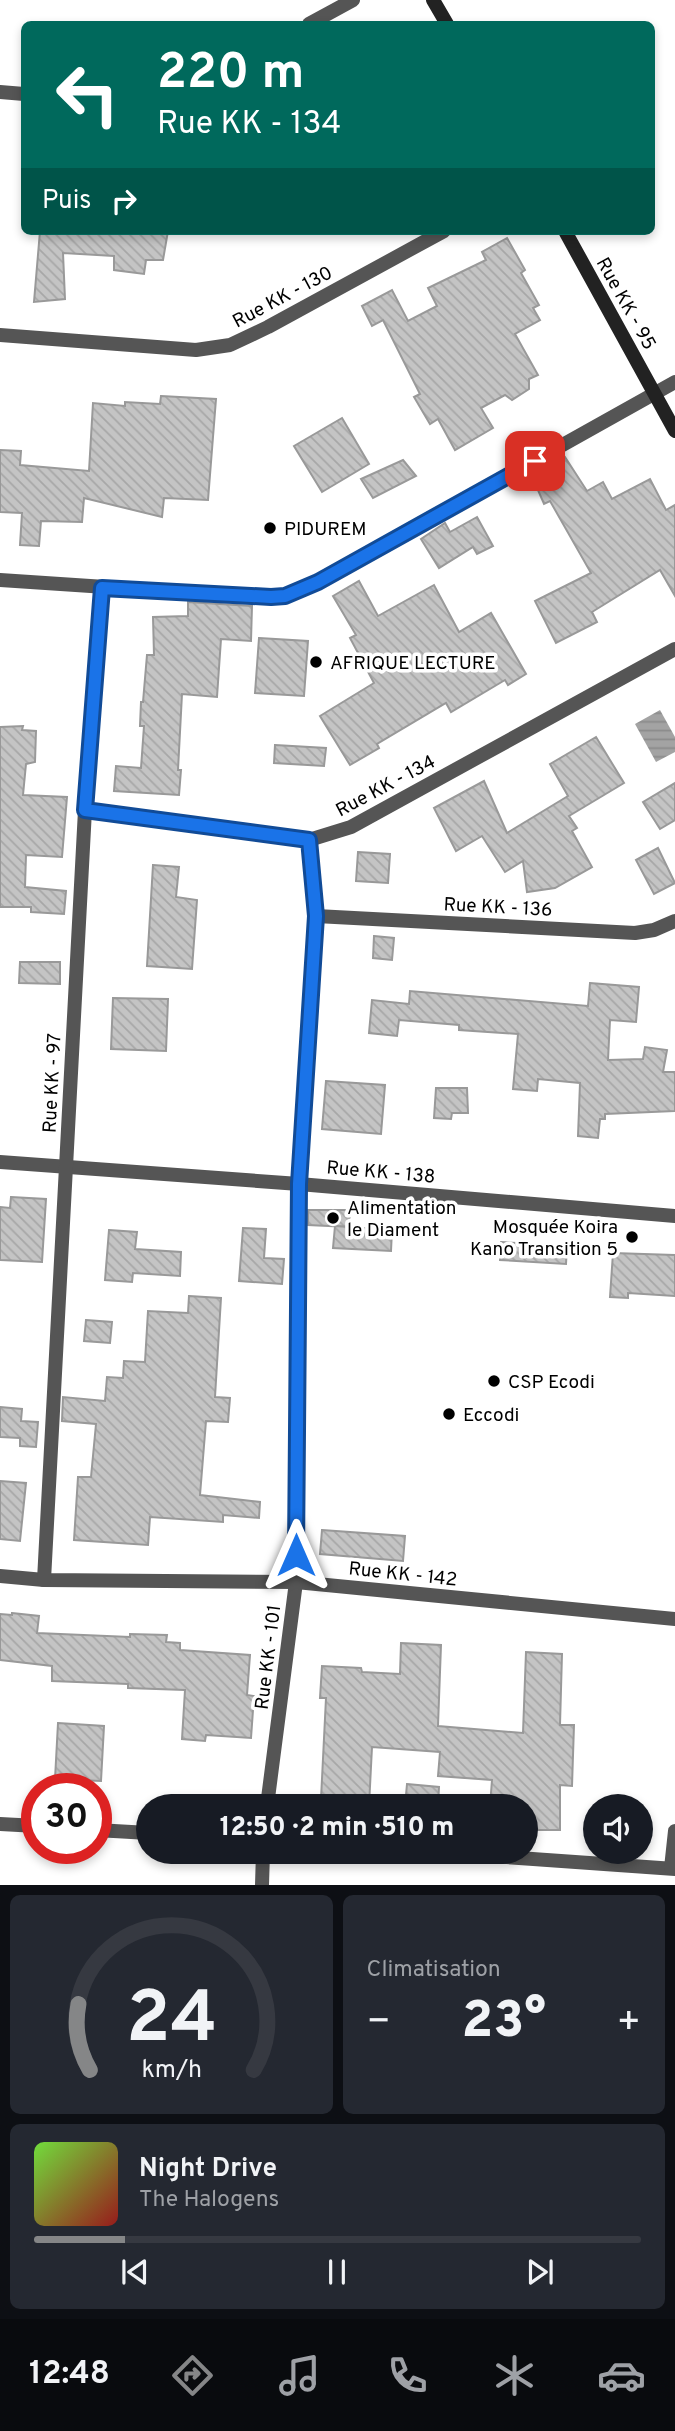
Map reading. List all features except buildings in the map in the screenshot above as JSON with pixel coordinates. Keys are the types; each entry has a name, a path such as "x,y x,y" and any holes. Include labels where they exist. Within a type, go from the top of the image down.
{"street":[{"path":"314,21 353,0"},
{"path":"433,0 445,21"},
{"path":"0,92 21,94"},
{"name":"Rue KK - 130","path":"0,335 195,350 230,345 437,235"},
{"name":"Rue KK - 95","path":"567,235 675,431"},
{"path":"0,580 256,597 285,596 318,582 675,382"},
{"name":"Rue KK - 97","path":"44,1580 85,810 102,588"},
{"name":"Rue KK - 134","path":"85,810 309,840 351,827 675,649"},
{"name":"Rue KK - 101","path":"270,1794 296,1582 299,1184 316,916 309,840"},
{"name":"Rue KK - 136","path":"316,916 635,933 654,930 675,921"},
{"name":"Rue KK - 138","path":"0,1162 675,1216"},
{"name":"Rue KK - 142","path":"0,1576 44,1580 296,1582 675,1619"},
{"path":"0,1824 21,1825"},
{"path":"538,1859 673,1869 675,1830"},
{"path":"112,1831 136,1832"},
{"path":"262,1885 263,1864"}],"shaded area":[{"path":"660,710 675,737 675,752 656,762 635,724"}],"place":[{"name":"PIDUREM","path":"270,528"},
{"name":"AFRIQUE LECTURE","path":"316,662"},
{"name":"Alimentation le Diament","path":"333,1218"},
{"name":"Mosquée Koira Kano Transition 5","path":"632,1237"},
{"name":"CSP Ecodi","path":"494,1381"},
{"name":"Eccodi","path":"449,1414"}],"route":[{"path":"296,1555 299,1184 316,916 309,840 85,810 102,588 256,597 285,596 318,582 535,461"}]}
